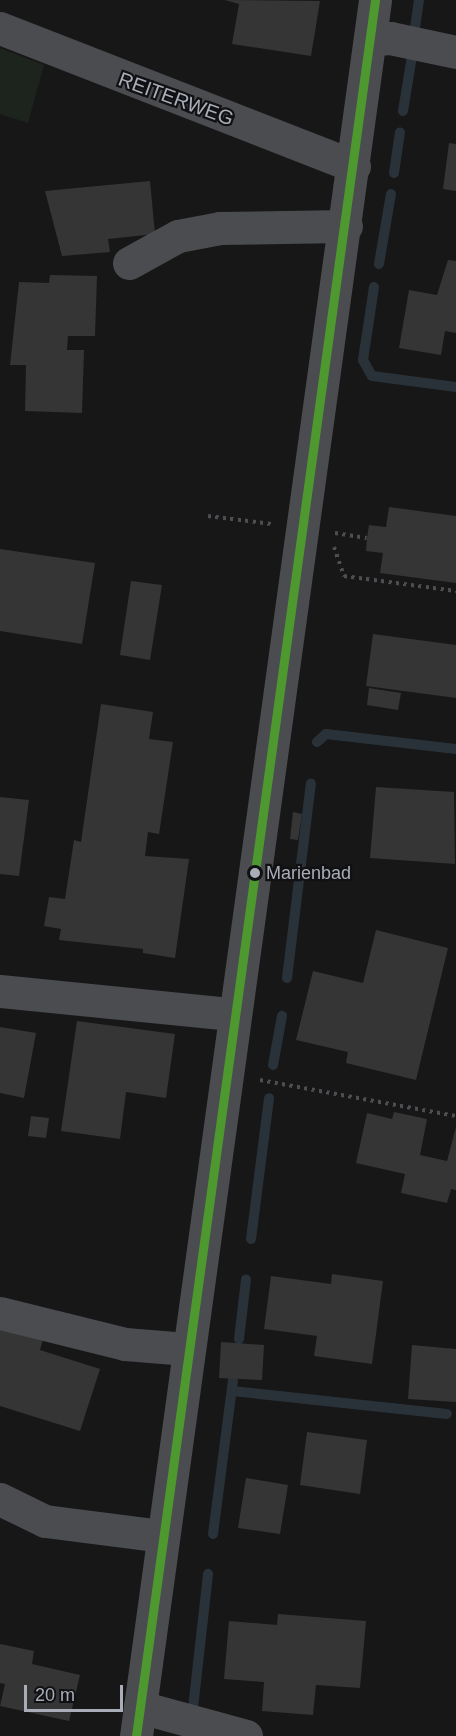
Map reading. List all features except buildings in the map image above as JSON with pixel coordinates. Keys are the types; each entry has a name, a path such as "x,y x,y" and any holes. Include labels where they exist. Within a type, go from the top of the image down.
{"street":[{"path":"246,1736 138,1722 232,1014 346,226 375,0"},
{"name":"REITERWEG","path":"0,28 354,166"},
{"path":"370,40 456,52"},
{"path":"129,263 178,236 220,228 346,226"},
{"path":"0,991 232,1014"},
{"path":"0,1313 125,1344 187,1349"},
{"path":"0,1499 45,1521 162,1536"}],"path":[{"path":"329,532 344,576 456,591"},
{"path":"224,1074 456,1116"}],"shaded area":[{"path":"0,48 44,65 28,123 0,114"}],"waterway":[{"path":"415,28 419,0"},
{"path":"403,111 412,56"},
{"path":"394,173 400,132"},
{"path":"379,264 391,194"},
{"path":"374,287 363,360 372,376 456,387"},
{"path":"317,742 326,734 456,749"},
{"path":"287,978 311,783"},
{"path":"273,1065 282,1016"},
{"path":"251,1239 269,1098"},
{"path":"239,1339 246,1279"},
{"path":"213,1534 233,1380"},
{"path":"232,1391 447,1414"},
{"path":"193,1708 208,1574"}],"transit line":[{"path":"136,1736 375,0"}],"place":[{"name":"Marienbad","path":"255,873"}]}
